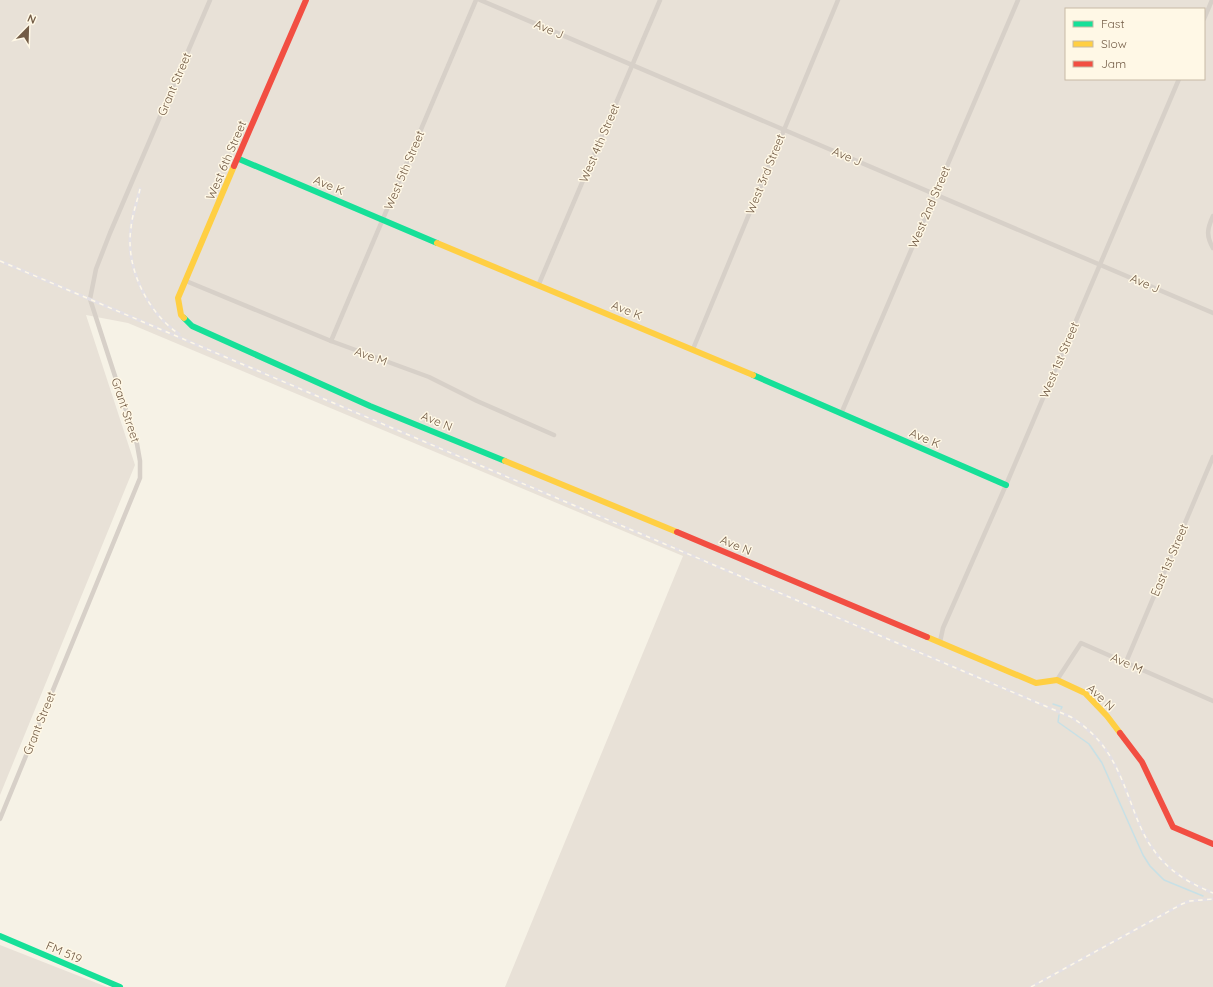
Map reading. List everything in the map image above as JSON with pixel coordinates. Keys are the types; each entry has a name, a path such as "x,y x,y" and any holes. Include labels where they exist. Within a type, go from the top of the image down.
{"street":[{"name":"Grant Street","path":"0,819 140,478 140,460 137,444 90,299 96,269 104,248 210,0"},
{"name":"West 6th Street","path":"192,326 181,315 178,298 306,0"},
{"name":"West 5th Street","path":"332,341 476,0"},
{"name":"Ave J","path":"480,0 1213,313"},
{"name":"West 4th Street","path":"538,286 660,0"},
{"name":"West 3rd Street","path":"693,349 838,0"},
{"name":"West 2nd Street","path":"841,414 1018,0"},
{"path":"1205,17 1212,0"},
{"name":"West 1st Street","path":"940,642 943,628 1006,485 1178,80"},
{"name":"Ave K","path":"239,159 538,286 693,349 1006,485"},
{"path":"1213,216 1207,237 1213,248"},
{"name":"Ave M","path":"186,281 332,341 430,377 477,401 554,435"},
{"name":"Ave N","path":"192,326 370,406 546,477 940,642 1036,684 1057,680 1085,693 1107,716 1142,762 1173,827 1213,844"},
{"name":"East 1st Street","path":"1126,662 1213,457"},
{"name":"Ave M","path":"1057,680 1082,643 1213,700"},
{"name":"FM 519","path":"0,936 120,987"}],"shaded area":[{"path":"0,0 1213,0 1213,987 505,987 683,556 128,323 86,315 135,465 0,795"},
{"path":"0,945 107,987 0,987"}],"waterway":[{"path":"1053,704 1062,707 1061,709"},
{"path":"1059,715 1058,722 1089,744 1102,763 1143,855 1150,866 1164,880 1203,896"}],"railway":[{"path":"140,189 132,218 130,243 131,258 135,273 148,301 157,314 179,334"},
{"path":"0,261 1071,717 1095,736 1111,758 1142,830 1159,857 1180,876 1213,893"},
{"path":"1031,987 1182,904 1190,901 1213,899"}],"traffic: fast":[{"path":"239,159 437,243"},
{"path":"184,318 192,326 370,406 505,461"},
{"path":"753,375 1006,485"},
{"path":"0,936 120,987"}],"traffic: slow":[{"path":"184,318 181,315 178,298 234,166"},
{"path":"437,243 753,375"},
{"path":"505,461 677,532"},
{"path":"927,637 1036,683 1057,680 1085,693 1107,716 1120,733"}],"traffic: jam":[{"path":"234,166 306,0"},
{"path":"677,532 927,637"},
{"path":"1120,733 1142,762 1173,827 1213,844"}]}
